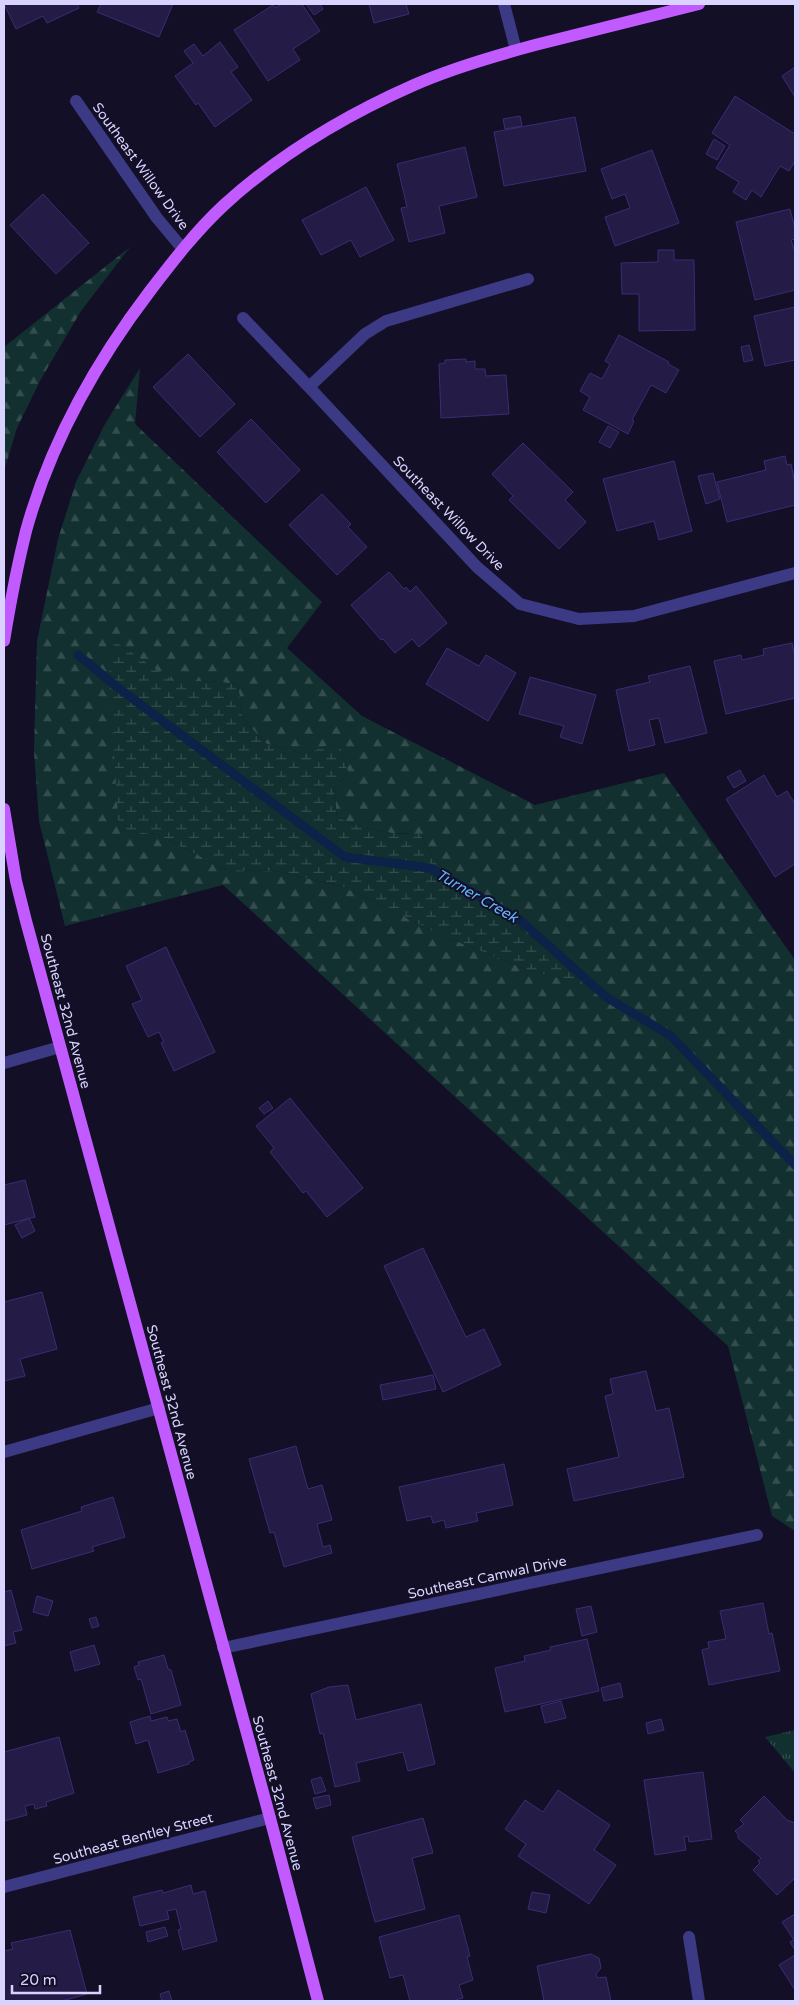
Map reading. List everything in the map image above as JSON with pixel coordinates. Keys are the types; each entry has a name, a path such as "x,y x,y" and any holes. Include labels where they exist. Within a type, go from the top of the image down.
{"main road":[{"path":"4,641 26,531 38,493 71,415 107,350 182,248 224,205 319,134 370,106 416,84 478,61 516,50 699,4"},
{"name":"Southeast 32nd Avenue","path":"4,808 16,881 318,2001"}],"street":[{"path":"504,4 516,50"},
{"name":"Southeast Willow Drive","path":"76,101 157,218 182,248"},
{"path":"309,387 365,334 386,321 528,279"},
{"name":"Southeast Willow Drive","path":"243,318 477,567 520,604 579,619 634,616 795,573"},
{"path":"4,1063 60,1047"},
{"path":"4,1452 159,1408"},
{"name":"Southeast Camwal Drive","path":"223,1648 757,1535"},
{"name":"Southeast Bentley Street","path":"4,1887 270,1818"},
{"path":"689,1937 699,2001"}],"green space":[{"path":"130,247 81,311 41,379 17,428 4,471 4,347"},
{"path":"140,368 135,424 322,602 287,648 362,716 535,805 664,773 795,960 795,1531 772,1516 728,1346 223,885 65,926 39,821 34,751 37,641 58,539 76,482 105,424","holes":["113,640 175,683 208,681 238,684 242,716 264,743 303,754 339,742 348,772 334,792 337,817 358,826 377,831 420,834 429,851 446,873 600,988 528,970 439,934 344,887 276,871 227,870 156,834 119,832"]},
{"path":"113,640 175,682 208,681 238,684 242,716 264,743 303,754 339,742 348,772 334,792 337,817 358,826 377,831 420,834 429,851 446,873 601,989 528,970 439,934 344,887 276,871 227,870 156,834 119,832 109,676"},
{"path":"795,1730 795,1773 765,1737"}],"building":[{"path":"4,4 77,4 79,8 47,23 43,16 16,29"},
{"path":"101,4 173,4 159,37 97,12"},
{"path":"282,4 302,4 320,31 293,49 300,60 268,81 234,30 273,5 275,8"},
{"path":"306,4 320,4 323,9 314,15"},
{"path":"369,4 406,4 409,14 374,23"},
{"path":"220,42 238,67 231,72 252,100 215,127 175,76 193,63 184,51 194,44 203,56"},
{"path":"795,67 795,97 782,76"},
{"path":"735,96 795,134 795,161 789,171 780,166 761,197 752,190 746,200 733,192 739,182 716,168 730,145 712,133"},
{"path":"520,116 522,126 505,129 503,119"},
{"path":"575,117 586,171 504,186 494,132"},
{"path":"714,139 725,146 717,160 706,154"},
{"path":"465,147 477,197 439,206 445,233 409,242 401,208 407,207 397,164"},
{"path":"652,150 679,223 615,246 605,217 630,208 625,194 612,199 601,169"},
{"path":"366,187 394,240 360,257 351,240 321,255 302,220"},
{"path":"43,194 89,243 56,274 10,225"},
{"path":"790,209 795,229 795,239 791,240 795,252 795,290 755,300 736,222"},
{"path":"658,250 674,250 674,260 694,260 695,330 639,331 639,294 622,294 621,263 658,262"},
{"path":"795,307 795,360 765,366 754,316"},
{"path":"619,335 669,362 668,364 679,370 666,393 651,385 632,420 634,421 628,434 583,410 590,397 580,391 590,373 602,379 610,364 605,361"},
{"path":"749,345 753,360 744,362 741,347"},
{"path":"188,354 235,404 200,437 153,387"},
{"path":"466,359 466,362 475,361 475,369 485,369 486,376 506,375 509,414 441,418 439,364 445,363 445,360"},
{"path":"251,419 300,470 266,503 217,452"},
{"path":"608,426 619,432 610,448 599,442"},
{"path":"523,443 573,492 565,500 586,522 559,549 509,500 513,496 492,474"},
{"path":"785,456 787,465 791,464 795,484 795,505 727,522 717,482 766,470 764,461"},
{"path":"674,461 692,531 659,540 654,521 617,531 603,479"},
{"path":"713,473 720,499 706,504 698,476"},
{"path":"322,494 351,524 348,527 367,547 337,575 289,525"},
{"path":"389,572 404,589 406,587 410,592 416,586 447,623 419,647 412,639 395,653 383,639 381,640 351,605"},
{"path":"792,643 795,657 795,698 726,714 714,661 741,655 742,660 764,655 763,649"},
{"path":"447,648 479,666 486,655 516,673 488,721 426,684"},
{"path":"690,666 707,733 665,743 659,718 649,720 655,745 629,751 616,690 650,682 648,676"},
{"path":"530,677 596,695 582,744 560,737 564,726 519,714"},
{"path":"740,770 746,781 734,788 727,777"},
{"path":"764,775 777,797 787,791 795,804 795,864 775,877 726,799"},
{"path":"166,947 215,1052 174,1071 161,1043 164,1042 159,1032 148,1037 132,1004 142,1000 126,966"},
{"path":"290,1098 363,1188 327,1217 306,1191 303,1193 270,1152 274,1148 256,1126"},
{"path":"268,1101 273,1108 264,1114 259,1108"},
{"path":"25,1180 35,1217 4,1225 4,1185"},
{"path":"29,1218 35,1231 22,1238 15,1225"},
{"path":"423,1248 466,1337 484,1329 501,1365 443,1392 384,1266"},
{"path":"42,1292 57,1349 20,1359 25,1376 4,1381 4,1302"},
{"path":"646,1371 656,1411 669,1408 684,1477 574,1501 567,1469 619,1457 605,1396 613,1394 610,1379"},
{"path":"433,1375 436,1389 383,1400 380,1385"},
{"path":"296,1446 308,1489 322,1485 332,1520 317,1524 323,1547 330,1545 332,1553 284,1567 274,1532 270,1533 249,1459"},
{"path":"504,1464 513,1505 476,1513 478,1521 446,1528 444,1520 433,1523 431,1516 407,1521 399,1487"},
{"path":"113,1497 125,1537 92,1547 94,1551 32,1569 21,1530 82,1511 81,1507"},
{"path":"11,1590 22,1630 13,1632 16,1643 4,1646 4,1592"},
{"path":"37,1596 53,1601 48,1616 33,1612"},
{"path":"763,1603 769,1634 772,1633 780,1671 709,1685 702,1650 709,1648 708,1642 726,1639 720,1611"},
{"path":"591,1606 597,1632 582,1636 576,1609"},
{"path":"96,1617 99,1626 92,1628 89,1619"},
{"path":"587,1639 599,1691 505,1712 495,1668 525,1661 524,1656 551,1650 550,1647"},
{"path":"94,1645 100,1664 75,1671 70,1652"},
{"path":"164,1655 168,1669 171,1670 181,1705 151,1714 141,1679 138,1680 134,1667 139,1665 138,1662"},
{"path":"620,1683 623,1697 604,1701 601,1688"},
{"path":"348,1685 356,1720 421,1704 435,1764 408,1771 403,1752 356,1763 360,1781 335,1787 323,1733 320,1734 311,1694 329,1687"},
{"path":"561,1701 566,1718 545,1723 541,1706"},
{"path":"150,1716 151,1721 167,1717 168,1721 177,1719 181,1732 185,1730 194,1760 189,1762 189,1764 158,1773 148,1740 136,1744 130,1722"},
{"path":"661,1719 664,1730 648,1734 646,1723"},
{"path":"59,1737 74,1793 46,1802 47,1806 35,1809 34,1804 25,1806 27,1815 4,1821 4,1752"},
{"path":"703,1772 712,1839 689,1842 688,1836 684,1837 686,1850 655,1855 644,1780"},
{"path":"321,1777 326,1791 315,1794 311,1780"},
{"path":"558,1790 610,1825 594,1850 616,1865 589,1904 518,1856 526,1844 505,1829 525,1800 543,1812"},
{"path":"329,1795 331,1805 316,1809 313,1798"},
{"path":"764,1796 787,1820 795,1823 795,1878 777,1895 753,1870 760,1863 758,1861 761,1858 738,1838 738,1834 735,1831 744,1824 740,1820"},
{"path":"423,1818 433,1853 412,1858 425,1909 375,1922 352,1837"},
{"path":"191,1885 193,1894 205,1891 217,1941 183,1950 178,1930 181,1929 176,1909 167,1911 169,1919 140,1926 133,1897 162,1890 163,1893"},
{"path":"532,1892 550,1895 546,1913 528,1909"},
{"path":"795,1914 795,1950 790,1942 794,1940 782,1922"},
{"path":"459,1915 470,1956 467,1957 473,1980 459,1985 463,1998 452,2001 410,2001 403,1975 390,1978 379,1937"},
{"path":"165,1927 168,1936 148,1942 146,1932"},
{"path":"70,1930 87,1994 62,2001 4,2001 4,1951 13,1949 11,1943"},
{"path":"591,1954 599,1958 601,1968 596,1974 597,1978 606,1977 611,2001 544,2001 537,1966"},
{"path":"795,1955 795,1990 779,1965"},
{"path":"169,1991 172,2001 162,2001 160,1994"}],"waterway":[{"name":"Turner Creek","path":"78,655 121,690 345,857 430,868 520,920 606,997 671,1036 795,1165"}]}
